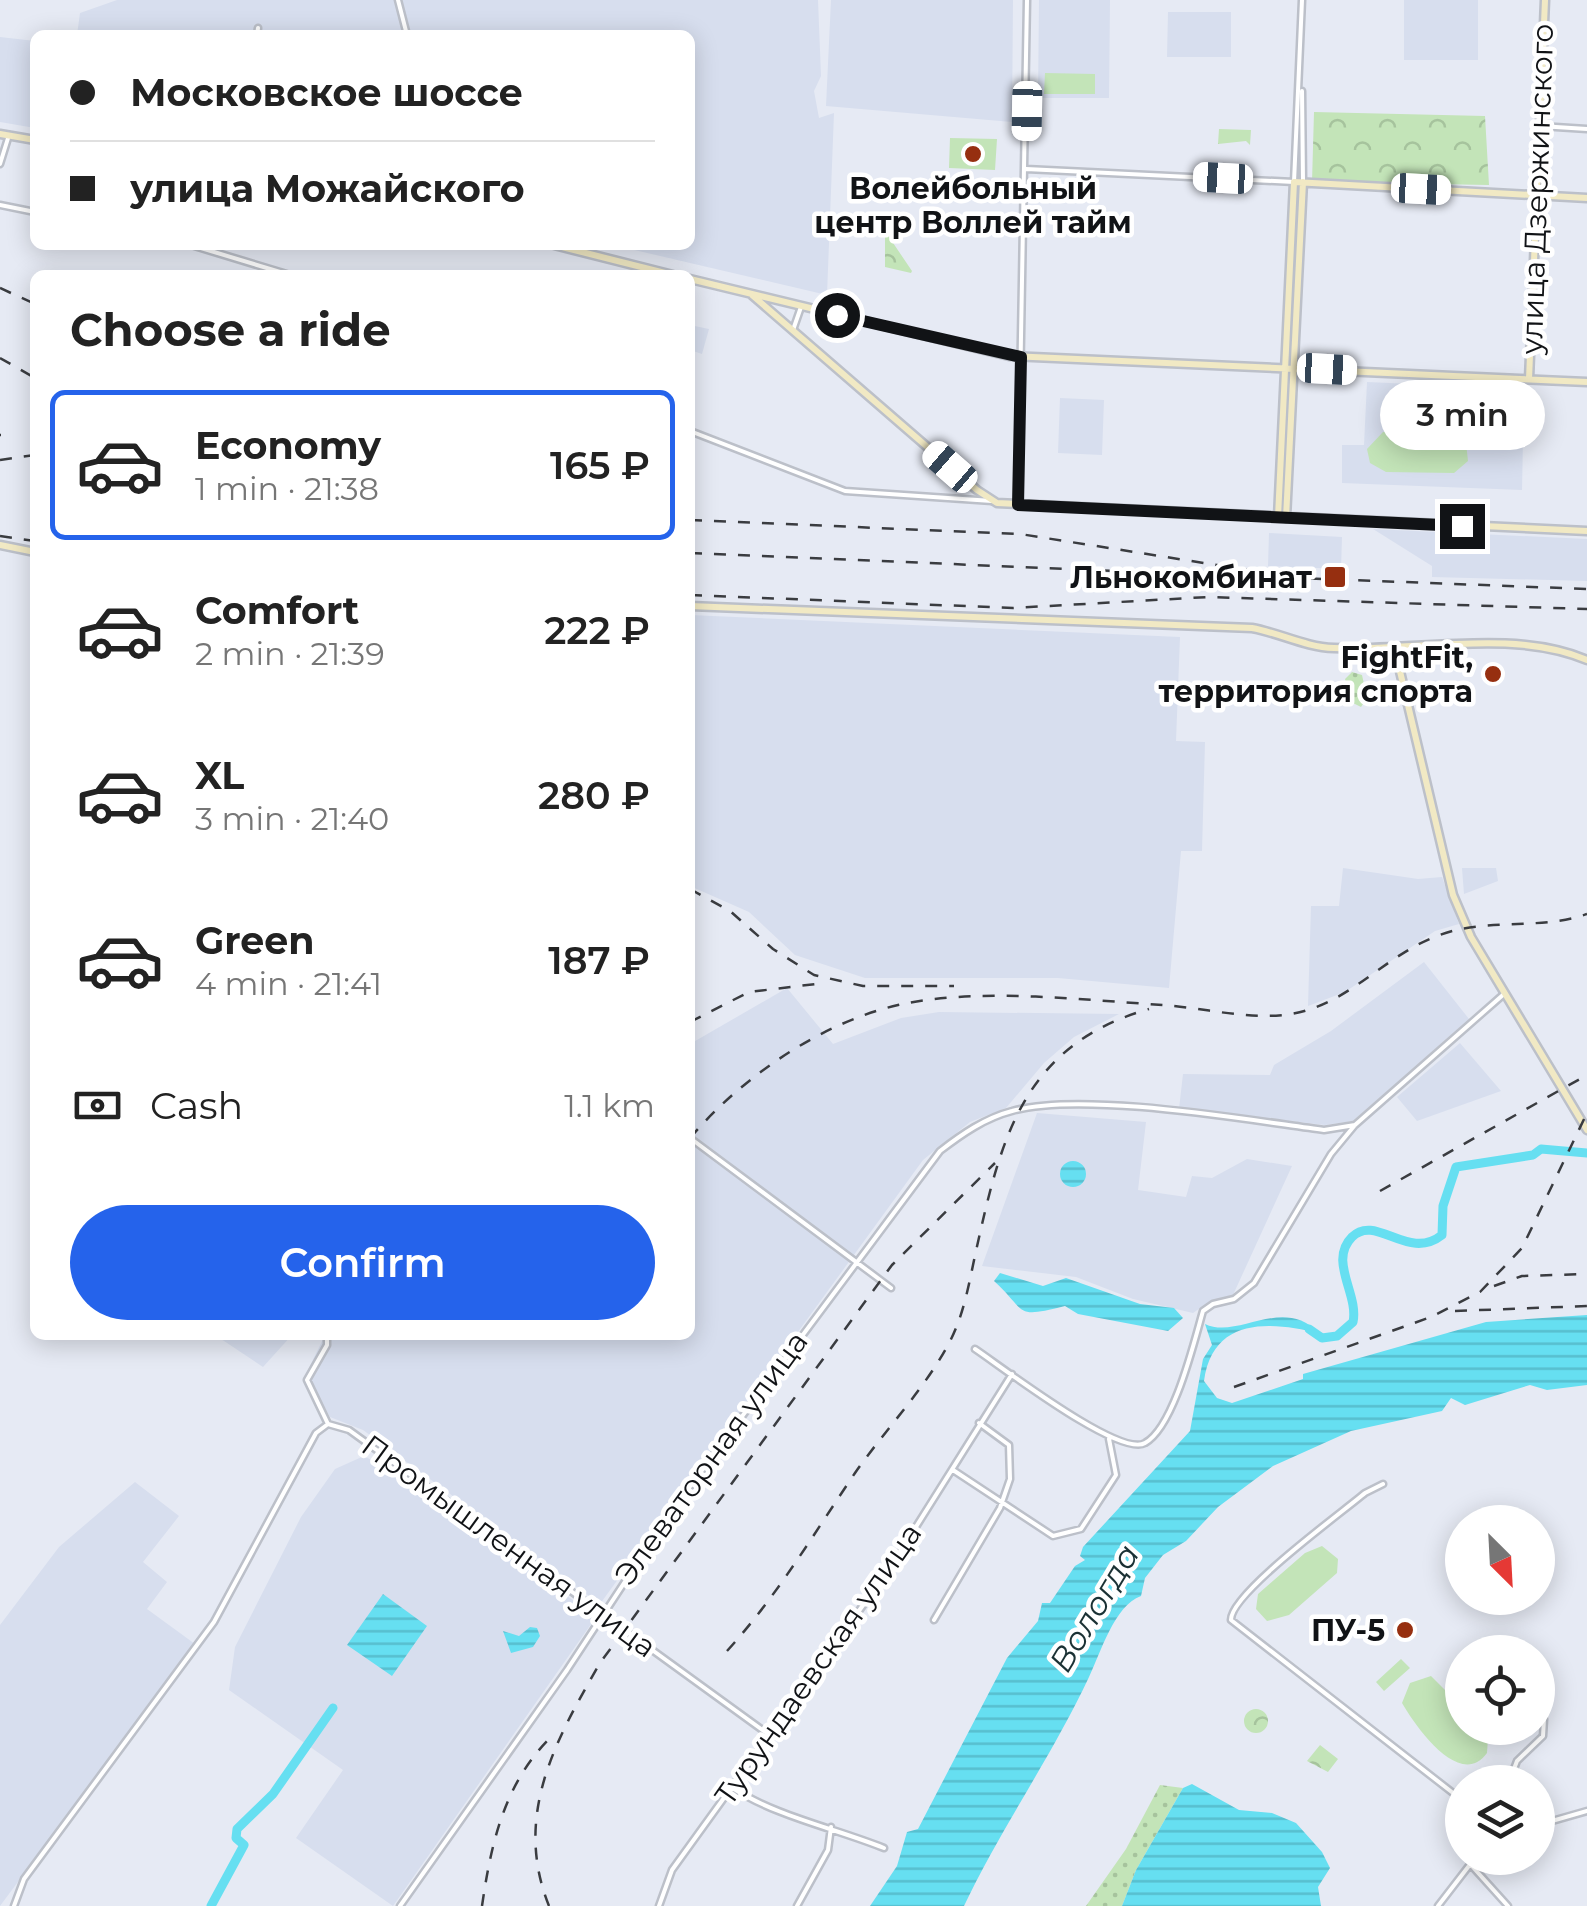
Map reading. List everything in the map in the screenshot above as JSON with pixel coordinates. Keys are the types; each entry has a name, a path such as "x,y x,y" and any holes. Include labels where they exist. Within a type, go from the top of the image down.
{"street":[{"path":"398,0 406,30"},
{"path":"1018,505 1028,0"},
{"path":"1289,368 1304,182 1302,0"},
{"name":"улица Дзержинского","path":"1529,379 1546,0"},
{"path":"1282,518 1297,111 1302,86"},
{"path":"1297,111 1306,112"},
{"path":"1540,126 1587,128"},
{"path":"0,164 4,134 30,139"},
{"path":"1026,169 1587,198"},
{"path":"0,205 30,211"},
{"path":"208,250 274,270"},
{"path":"574,250 653,270"},
{"path":"695,280 1021,357 1587,382"},
{"path":"752,295 992,501"},
{"path":"793,330 801,306"},
{"path":"695,433 845,491 1018,505 1587,532"},
{"path":"0,545 30,551"},
{"path":"695,606 1252,628 1328,648 1395,650 1419,645 1546,650 1587,660"},
{"path":"1395,650 1448,880 1466,928 1587,1130"},
{"path":"975,1349 1109,1438 1134,1447 1150,1440 1182,1380 1204,1311 1213,1304 1234,1299 1254,1283 1331,1154 1355,1124 1504,994"},
{"name":"Элеваторная улица","path":"400,1906 567,1670 602,1613 856,1260 940,1151 972,1128 1012,1111 1066,1104 1324,1130 1355,1124"},
{"path":"695,1142 891,1288"},
{"path":"328,1340 307,1380 328,1424"},
{"name":"Турундаевская улица","path":"659,1906 672,1870 892,1565 1012,1374"},
{"path":"934,1620 1002,1503 1010,1479 1009,1444 979,1423"},
{"name":"Промышленная улица","path":"14,1906 24,1879 214,1622 316,1433 328,1424 349,1430 768,1734"},
{"path":"953,1470 1053,1536 1081,1529 1116,1476 1109,1438"},
{"path":"1383,1484 1364,1492 1236,1602 1230,1620 1445,1787"},
{"path":"1515,1765 1533,1745"},
{"path":"731,1787 760,1806 783,1809 884,1848"},
{"path":"1555,1820 1587,1811"},
{"path":"797,1906 828,1850 831,1827"},
{"path":"1438,1906 1462,1875"},
{"path":"1481,1875 1508,1906"}],"shaded area":[{"path":"117,0 818,0 821,76 814,91 819,118 834,113 827,295 634,250 695,250 695,30 78,30 80,13"},
{"path":"831,0 1013,0 1012,122 826,106"},
{"path":"1039,0 1110,0 1109,98 1038,98"},
{"path":"1404,0 1478,0 1478,60 1404,60"},
{"path":"1168,12 1231,12 1231,57 1167,57"},
{"path":"0,37 30,40 30,127 0,122"},
{"path":"695,326 709,329 702,354 695,352"},
{"path":"1367,382 1524,389 1522,490 1342,483 1342,445 1364,445"},
{"path":"1060,398 1104,400 1102,455 1058,453"},
{"path":"1373,529 1587,539 1587,581 1432,577 1432,566"},
{"path":"1269,533 1342,537 1341,569 1268,566"},
{"path":"695,615 1180,637 1176,741 1205,742 1202,851 1181,851 1169,988 1058,978 865,978 795,955 749,912 695,888"},
{"path":"1343,868 1418,879 1442,877 1459,924 1435,931 1345,992 1308,1006 1311,906 1339,906"},
{"path":"1462,868 1496,868 1498,881 1464,894"},
{"path":"1424,962 1469,1019 1353,1121 1325,1125 1179,1109 1183,1074 1270,1075 1274,1065 1331,1031"},
{"path":"787,988 833,1044 901,1018 939,1012 1119,1014 1074,1037 1044,1063 1006,1108 970,1122 923,1160 600,1604 363,1430 330,1417 306,1374 323,1340 695,1340 695,1041"},
{"path":"1460,1043 1501,1091 1417,1121 1397,1097"},
{"path":"1037,1113 1146,1122 1138,1190 1186,1197 1192,1176 1212,1178 1247,1159 1292,1166 1233,1295 1209,1302 1193,1313 1133,1299 1076,1277 982,1266"},
{"path":"222,1340 287,1340 263,1367"},
{"path":"364,1456 405,1478 596,1617 393,1906 296,1838 343,1770 229,1690 235,1647 301,1517 335,1469"},
{"path":"135,1482 179,1516 143,1562 167,1582 147,1609 195,1644 0,1906 0,1625 59,1547"}],"green space":[{"path":"1045,73 1095,74 1095,94 1044,94"},
{"path":"1314,112 1485,116 1489,185 1312,182"},
{"path":"1219,129 1251,130 1250,145 1246,141 1218,144"},
{"name":"Волейбольный центр Воллей тайм","path":"950,138 997,139 995,170 949,168"},
{"path":"885,231 912,271 911,273 885,267"},
{"path":"1504,399 1505,439 1487,440 1486,400"},
{"path":"1383,432 1450,434 1466,443 1468,461 1454,473 1386,472 1370,463 1367,449"},
{"path":"1352,672 1362,675 1367,698 1361,707 1351,702 1345,679"},
{"path":"1322,1546 1338,1559 1337,1573 1289,1615 1267,1621 1256,1609 1258,1594 1305,1553"},
{"path":"1401,1659 1410,1668 1384,1691 1376,1682"},
{"path":"1431,1676 1445,1690 1445,1745 1488,1745 1487,1753 1476,1762 1464,1764 1440,1751 1402,1703 1410,1683"},
{"path":"1256,1709 1268,1721 1256,1733 1244,1721"},
{"path":"1320,1745 1338,1759 1328,1772 1307,1761"},
{"path":"1160,1785 1183,1788 1136,1870 1122,1906 1086,1906 1126,1849"}],"water":[{"path":"1073,1161 1082,1165 1086,1174 1082,1183 1073,1187 1064,1183 1060,1174 1064,1165"},
{"path":"1000,1273 1043,1286 1066,1278 1140,1304 1174,1308 1183,1318 1168,1331 1078,1314 1065,1306 1029,1312 994,1281"},
{"name":"Вологда","path":"1587,1315 1587,1385 1547,1390 1530,1385 1465,1405 1451,1398 1442,1411 1351,1431 1273,1466 1218,1507 1186,1541 1163,1555 1145,1578 1141,1596 1116,1619 1075,1706 964,1906 870,1906 897,1866 907,1832 918,1829 1007,1658 1038,1621 1042,1603 1050,1603 1075,1566 1085,1560 1080,1556 1083,1547 1190,1431 1203,1359 1212,1345 1205,1324 1232,1327 1290,1318 1305,1322 1319,1333 1265,1326 1232,1334 1219,1344 1204,1381 1217,1398 1232,1403 1303,1379 1303,1374 1486,1322"},
{"path":"383,1594 427,1626 392,1676 347,1645"},
{"path":"530,1627 537,1628 540,1636 533,1647 511,1653 503,1631 519,1636"},
{"path":"1192,1784 1239,1810 1272,1813 1296,1823 1322,1852 1330,1868 1318,1887 1321,1906 1122,1906 1136,1870 1183,1788"}],"waterway":[{"path":"1309,1329 1322,1338 1337,1336 1353,1322 1343,1267 1345,1246 1352,1237 1371,1230 1417,1243 1442,1235 1443,1206 1456,1167 1533,1155 1541,1149 1587,1153"},
{"path":"211,1906 244,1845 236,1838 237,1829 273,1794 333,1708"}],"railway":[{"path":"0,288 30,302"},
{"path":"0,358 30,375"},
{"path":"0,460 30,456"},
{"path":"695,520 1020,534 1299,578 1587,589"},
{"path":"0,536 30,540"},
{"path":"695,553 1188,574"},
{"path":"695,595 1013,608 1208,597 1587,609"},
{"path":"695,892 730,911 773,949 814,975 863,986 954,986"},
{"path":"695,1132 733,1094 811,1039 869,1013 898,1005 962,997 1030,996 1254,1016 1284,1015 1327,1003 1398,956 1437,936 1474,927 1550,922 1587,914"},
{"path":"695,1019 749,992 824,983"},
{"path":"727,1651 778,1587 948,1345 965,1299 996,1171 1025,1101 1045,1072 1072,1046 1106,1025 1149,1009"},
{"path":"1380,1191 1587,1075"},
{"path":"1234,1387 1431,1317 1480,1292 1522,1248 1587,1113"},
{"path":"549,1906 539,1873 537,1810 555,1750 600,1663 892,1265 995,1163"},
{"path":"1494,1286 1522,1276 1587,1274"},
{"path":"1455,1311 1587,1306"},
{"path":"482,1906 502,1816 521,1775 550,1738"}],"place":[{"name":"Волейбольный центр Воллей тайм","path":"973,154"},
{"name":"Льнокомбинат","path":"1335,577"},
{"name":"FightFit, территория спорта","path":"1493,674"},
{"name":"ПУ-5","path":"1405,1630"}],"route":[{"path":"837,315 1021,357 1023,411 1018,505 1462,526"}]}
